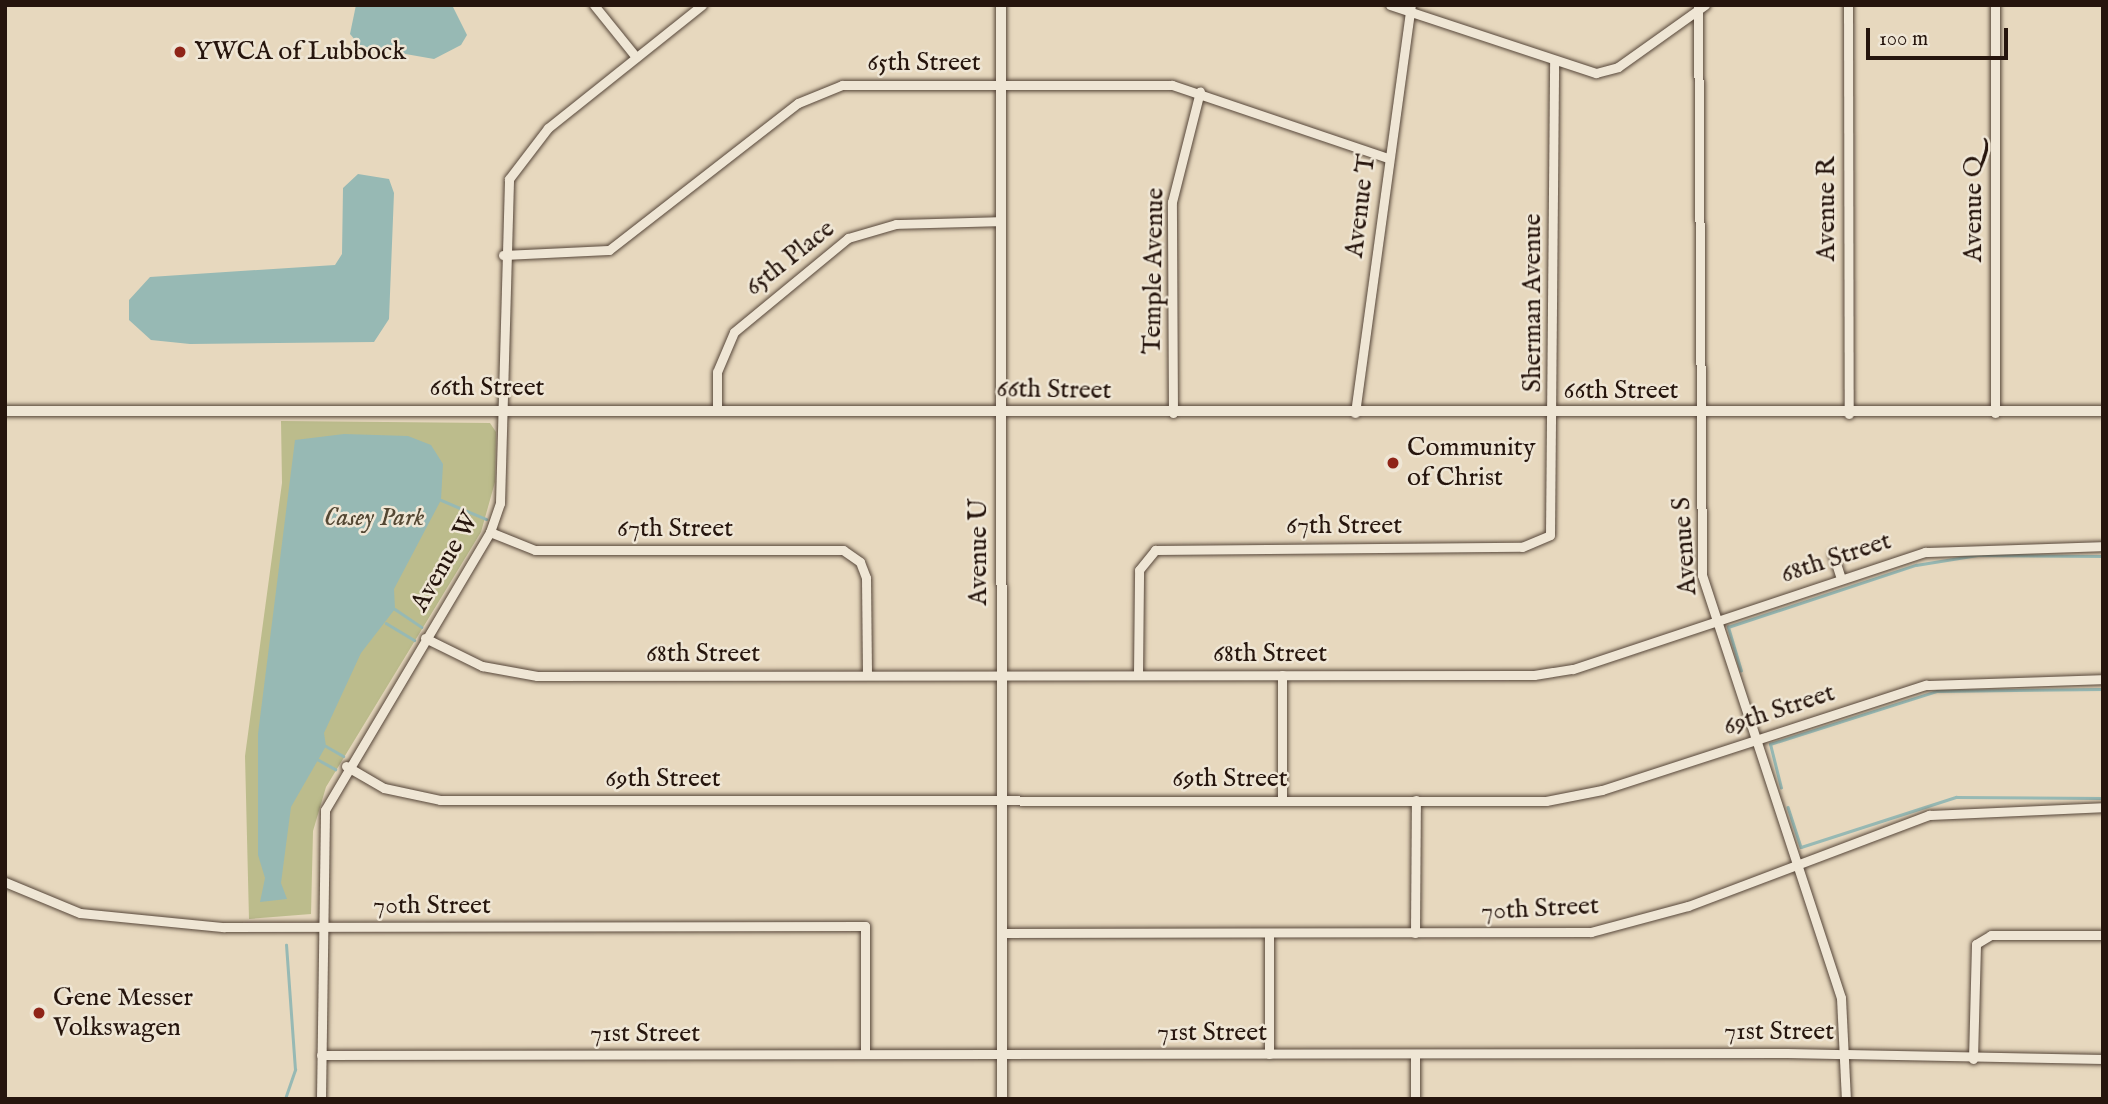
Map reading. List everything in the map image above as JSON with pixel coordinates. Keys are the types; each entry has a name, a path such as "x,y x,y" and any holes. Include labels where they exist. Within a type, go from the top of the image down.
{"street":[{"path":"594,5 636,57"},
{"name":"Avenue W","path":"321,1099 320,927 325,810 346,766 490,532 503,486 503,255 509,179 528,147 702,5"},
{"name":"Avenue U","path":"1001,5 1002,1099"},
{"path":"1390,5 1410,9 1554,63 1611,71 1700,7"},
{"name":"Avenue R","path":"1848,5 1849,414"},
{"name":"Avenue Q","path":"1994,5 1995,414"},
{"name":"Avenue S","path":"1700,7 1701,559 1715,621 1841,998 1846,1054 1846,1099"},
{"name":"Avenue T","path":"1355,413 1410,9"},
{"name":"Sherman Avenue","path":"1545,541 1555,518 1554,63"},
{"name":"65th Street","path":"503,255 609,250 822,91 842,85 1001,84 1200,91 1388,158"},
{"name":"Temple Avenue","path":"1173,414 1172,202 1200,91"},
{"name":"65th Place","path":"717,411 718,372 734,332 848,238 896,224 1001,221"},
{"name":"66th Street","path":"5,411 1995,414 2103,411"},
{"name":"67th Street","path":"490,532 535,550 833,549 860,562 867,586 867,675"},
{"name":"67th Street","path":"1138,674 1138,579 1144,558 1163,547 1522,547 1545,541"},
{"name":"68th Street","path":"425,638 469,662 520,675 1547,674 1841,578 1950,547 2103,545"},
{"path":"1833,554 1841,578"},
{"path":"1282,675 1282,800"},
{"name":"69th Street","path":"346,766 384,788 440,800 1416,800 1576,797 1945,681 2103,679"},
{"path":"1415,933 1416,800"},
{"name":"70th Street","path":"1002,933 1591,932 1688,906 1795,860 1944,811 2103,807"},
{"name":"70th Street","path":"5,882 61,908 103,916 320,927 865,926 865,1054"},
{"path":"1269,933 1269,1054"},
{"path":"1973,1059 1976,944 1991,935 2103,935"},
{"path":"1415,1054 1415,1099"},
{"name":"71st Street","path":"321,1055 1846,1054 1973,1059 2103,1059"}],"green space":[{"name":"Casey Park","path":"281,421 490,423 496,432 495,482 481,532 326,787 313,831 311,914 249,919 245,756 282,483"}],"water":[{"path":"356,5 452,5 467,35 461,45 434,59 360,46 350,34"},
{"path":"358,174 389,179 394,193 389,319 374,342 190,344 151,340 129,320 129,300 150,277 335,265 342,254 343,188"},
{"name":"Casey Park","path":"344,434 408,436 431,445 443,464 441,500 394,589 395,609 361,653 324,733 326,746 291,807 281,883 287,899 260,902 265,878 258,855 258,734 295,440"}],"waterway":[{"path":"441,500 486,519"},
{"path":"1741,671 1728,627 1916,565 1977,555 2103,556"},
{"path":"395,609 422,627"},
{"path":"386,623 414,640"},
{"path":"1781,788 1770,744 1937,691 2103,689"},
{"path":"326,746 343,756"},
{"path":"317,759 335,769"},
{"path":"1788,807 1801,847 1956,797 2103,798"},
{"path":"285,1099 295,1070 286,945"}],"place":[{"name":"YWCA of Lubbock","path":"180,52"},
{"name":"Community of Christ","path":"1393,463"},
{"name":"Gene Messer Volkswagen","path":"39,1013"}]}
